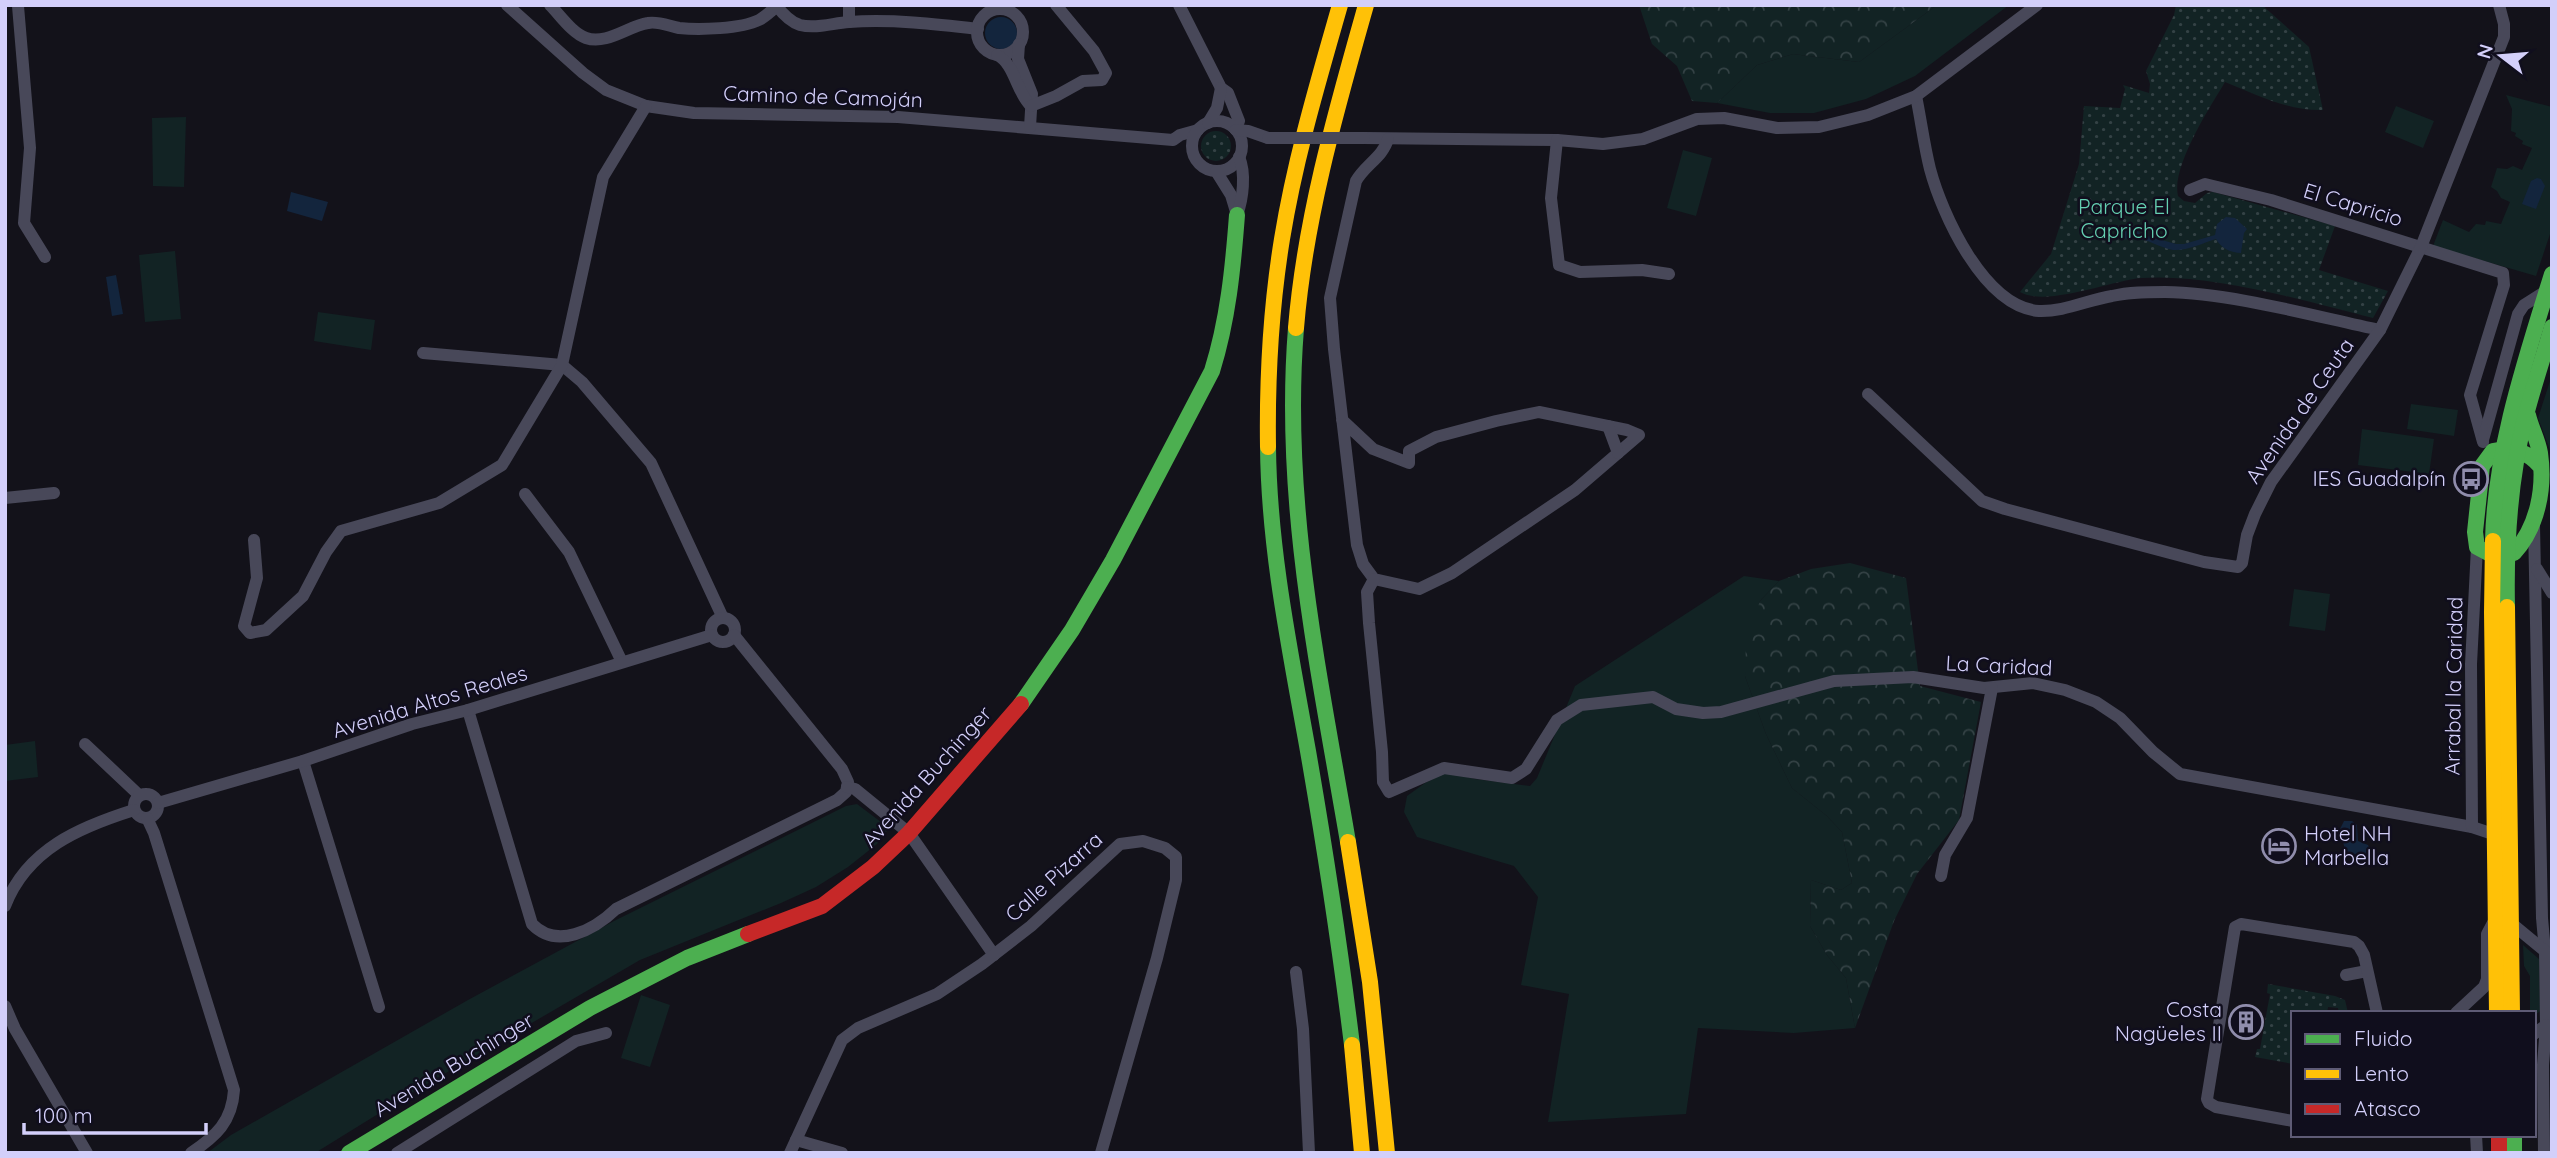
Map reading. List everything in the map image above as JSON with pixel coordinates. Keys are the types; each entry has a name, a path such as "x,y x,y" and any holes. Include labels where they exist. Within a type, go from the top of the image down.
{"main road":[{"path":"1340,5 1308,117 1288,207 1278,269 1272,310 1268,467 1278,578 1323,841 1349,1016 1363,1153"},
{"path":"1366,5 1325,152 1304,262 1297,313 1292,424 1296,507 1308,611 1374,1003 1387,1153"},
{"name":"Avenida Buchinger","path":"349,1153 590,1008 687,958 822,905 873,867 909,833 1024,701 1072,630 1113,560 1183,429 1212,371 1222,339 1233,267 1237,215"},
{"path":"2495,1008 2492,552 2495,499 2499,448 2552,274"},
{"path":"2512,1011 2511,923 2492,552 2475,532 2483,466 2527,411 2552,327"},
{"path":"2492,552 2514,553 2533,522 2546,466 2527,411"},
{"path":"2499,448 2533,457 2546,466"}],"street":[{"name":"Camino de Camoján","path":"507,5 583,74 606,90 646,106 694,113 898,117 1172,140 1203,127"},
{"path":"550,5 576,32 587,38 598,39 651,22 704,29 746,24 760,20 776,6 788,19 800,25 829,26 849,22 939,24 978,29"},
{"path":"849,5 849,22"},
{"path":"1031,106 1083,81 1102,80 1106,73 1094,51 1056,5"},
{"path":"1180,5 1237,114 1239,121 1236,130 1241,142 1239,156"},
{"path":"1203,127 1220,122 1236,130 1268,138 1557,140 1603,144 1643,139 1697,119 1724,118 1777,128 1819,127 1868,116 1916,96 2038,5"},
{"name":"Avenida de Ceuta","path":"1868,394 1982,500 2032,516 2236,568 2242,563 2251,525 2272,482 2380,330 2421,247 2504,37 2499,5"},
{"path":"5,10 20,6 30,148 24,222 45,257"},
{"path":"997,55 1010,53 1022,38 1022,26 1010,11 997,10 981,20 978,29 981,45 1007,62 1022,97 1031,106"},
{"path":"1019,44 1018,59 1032,94 1030,127"},
{"path":"1222,88 1217,108 1193,141 1193,153 1204,167 1216,171 1231,167 1253,144 1268,138"},
{"path":"1916,96 1931,170 1956,235 1990,282 2012,302 2026,309 2054,310 2112,296 2168,292 2249,303 2380,330"},
{"path":"254,540 257,578 244,626 250,633 266,630 303,596 341,531 439,503 502,465 562,365 603,177 646,106"},
{"path":"1342,420 1373,449 1409,463 1409,452 1436,437 1539,412 1639,435 1574,490 1451,573 1419,589 1374,579 1363,564 1357,545 1342,420 1331,316 1333,280 1356,181 1362,170 1383,150 1388,139"},
{"name":"Camino de Camoján","path":"1172,140 1193,153"},
{"path":"1557,140 1551,198 1559,265 1580,272 1642,270 1669,274"},
{"name":"Avenida Buchinger","path":"1237,215 1242,166 1239,156"},
{"name":"Avenida Buchinger","path":"1216,171 1231,195 1237,215"},
{"name":"El Capricio","path":"2190,190 2205,184 2271,200 2503,273 2503,288 2470,395 2499,448"},
{"path":"423,353 562,365 582,383 650,463 723,618 734,625 734,635 842,769 848,787 837,800 616,909 608,916 566,937 545,935 532,924 468,710"},
{"path":"1608,426 1618,453"},
{"path":"5,498 54,493"},
{"path":"525,494 569,552 622,662"},
{"path":"2533,522 2545,951 2544,1153"},
{"name":"Arrabal la Caridad","path":"2472,827 2471,664 2476,603 2492,552"},
{"path":"2536,567 2552,595 2544,601 2537,615"},
{"name":"La Caridad","path":"1374,579 1367,592 1369,623 1383,782 1389,792 1444,768 1512,778 1526,769 1557,720 1581,705 1653,697 1676,709 1703,713 1721,712 1834,681 1913,677 1992,688 2033,683 2065,690 2096,702 2120,718 2153,752 2180,774 2472,827 2493,834"},
{"path":"2476,603 2492,612"},
{"path":"723,618 714,622 712,635 723,642 734,635"},
{"name":"Avenida Altos Reales","path":"158,803 712,635"},
{"path":"2471,664 2492,666"},
{"path":"1941,876 1945,855 1967,818 1992,688"},
{"path":"85,744 139,795 150,794 158,803 154,815 147,818 139,816 134,810 134,802 139,795"},
{"path":"303,761 379,1007"},
{"path":"848,787 855,789 909,833 994,955"},
{"path":"5,906 11,890 55,843 88,825 134,810"},
{"path":"147,818 234,1090 232,1110 222,1129 191,1153"},
{"name":"Calle Pizarra","path":"790,1153 842,1040 858,1028 937,994 1031,926 1120,844 1143,841 1165,848 1175,857 1176,880 1157,958 1101,1153"},
{"path":"2458,1011 2484,987 2487,979 2487,933 2495,918"},
{"path":"2511,923 2545,951"},
{"path":"2291,1121 2216,1107 2207,1099 2235,927 2241,924 2354,942 2364,955 2377,1011"},
{"path":"2346,975 2367,971"},
{"path":"1296,972 1303,1029 1310,1153"},
{"path":"5,1006 15,1029 87,1153"},
{"path":"2536,1032 2546,1025"},
{"path":"397,1153 576,1041 606,1033"},
{"path":"796,1140 842,1153"}],"green space":[{"path":"1639,5 1937,5 1859,62 1793,54 1757,65 1717,103 1692,101 1677,66 1652,44"},
{"path":"1937,5 2009,5 1915,76 1866,99 1814,113 1770,113 1717,103 1757,65 1793,54 1859,62"},
{"name":"Parque El Capricho","path":"2176,5 2262,5 2309,47 2323,110 2285,105 2225,82 2186,154 2177,184 2178,196 2184,201 2195,203 2207,193 2213,192 2335,226 2319,270 2388,291 2373,318 2258,290 2197,280 2141,278 2046,297 2020,292 2051,254 2079,164 2084,106 2120,108 2125,89 2123,85 2149,93 2150,84 2146,71 2174,15"},
{"path":"2506,95 2552,107 2552,228 2536,276 2433,246 2443,220 2469,232 2476,224 2485,225 2486,221 2501,224 2510,202 2501,198 2491,187 2497,168 2507,169 2513,166 2522,170 2532,148 2522,144 2523,141 2511,131 2512,109"},
{"path":"2396,106 2434,121 2423,148 2385,132"},
{"path":"186,117 184,187 153,186 152,118"},
{"path":"1216,131 1227,135 1231,146 1227,157 1216,161 1205,157 1201,146 1205,135"},
{"path":"1683,150 1712,158 1696,216 1667,208"},
{"path":"175,251 181,319 145,322 139,255"},
{"path":"318,312 375,320 371,350 314,341"},
{"path":"2552,375 2552,455 2538,418"},
{"path":"2411,404 2458,410 2454,436 2407,429"},
{"path":"2362,429 2434,439 2429,474 2358,465"},
{"path":"1850,563 1906,578 1920,686 1981,702 1959,820 1917,874 1894,921 1855,1028 1846,978 1827,955 1810,926 1811,880 1841,890 1852,883 1842,832 1827,816 1792,788 1766,734 1745,676 1746,639 1760,601 1779,581 1811,569"},
{"path":"1744,576 1779,581 1760,601 1745,676 1766,734 1792,788 1827,816 1842,832 1852,883 1841,890 1811,880 1810,926 1827,955 1846,978 1855,1028 1794,1033 1698,1028 1686,1114 1548,1122 1569,994 1521,985 1538,897 1514,866 1417,837 1404,812 1407,796 1447,772 1475,779 1530,786 1537,778 1575,686"},
{"path":"2294,589 2330,594 2325,631 2289,626"},
{"path":"35,741 38,777 5,781 5,745"},
{"path":"857,804 881,822 887,831 877,844 848,867 816,887 640,960 420,1088 315,1153 207,1153 231,1135 468,1000 614,921 846,806"},
{"path":"2523,945 2539,959 2540,1011 2536,1014 2536,1011 2530,1011 2530,976 2524,966"},
{"path":"2268,984 2335,996 2345,1000 2348,1011 2328,1007 2327,1011 2291,1011 2291,1064 2255,1057 2257,1049 2260,1049 2270,994 2267,993"},
{"path":"641,995 670,1005 650,1067 621,1058"}],"water":[{"path":"1001,17 1012,22 1017,33 1012,44 1001,49 990,44 985,33 990,22"},
{"path":"2541,179 2545,186 2536,209 2522,204 2531,181"},
{"path":"291,192 328,202 322,221 287,211"},
{"path":"2226,217 2235,218 2247,229 2241,253 2227,249 2216,239 2173,250 2144,240 2120,236 2122,228 2128,223 2141,234 2184,244 2215,235 2217,224"},
{"path":"116,275 123,314 112,316 106,277"},
{"path":"2344,821 2352,821 2357,825 2358,841 2368,845 2371,851 2366,861 2356,862 2346,854 2340,829"}],"traffic: fast":[{"path":"1021,704 1072,630 1113,560 1212,371 1226,313 1237,215"},
{"path":"2493,541 2505,439 2552,274"},
{"path":"2507,607 2508,534 2516,462 2527,411 2552,327"},
{"path":"1296,328 1294,458 1299,522 1315,650 1348,842"},
{"path":"2528,415 2539,448 2541,466 2540,493 2534,519 2514,553 2492,555 2477,547 2475,532 2482,466 2493,451 2519,451 2540,466"},
{"path":"1268,447 1276,562 1326,861 1352,1045"},
{"path":"349,1153 590,1008 687,958 748,934"},
{"path":"2514,1137 2514,1153"}],"traffic: slow":[{"path":"1268,447 1270,342 1282,239 1300,150 1340,5"},
{"path":"1296,328 1314,205 1366,5"},
{"path":"2493,541 2497,1011"},
{"path":"2507,607 2512,1011"},
{"path":"1348,842 1370,982 1387,1153"},
{"path":"1352,1045 1362,1153"}],"traffic: jam":[{"path":"748,934 822,906 873,867 909,833 1021,704"},
{"path":"2499,1137 2499,1153"}],"place":[{"name":"IES Guadalpín","path":"2471,479"},
{"name":"Hotel NH Marbella","path":"2279,846"},
{"name":"Costa Nagüeles II","path":"2246,1022"}]}
